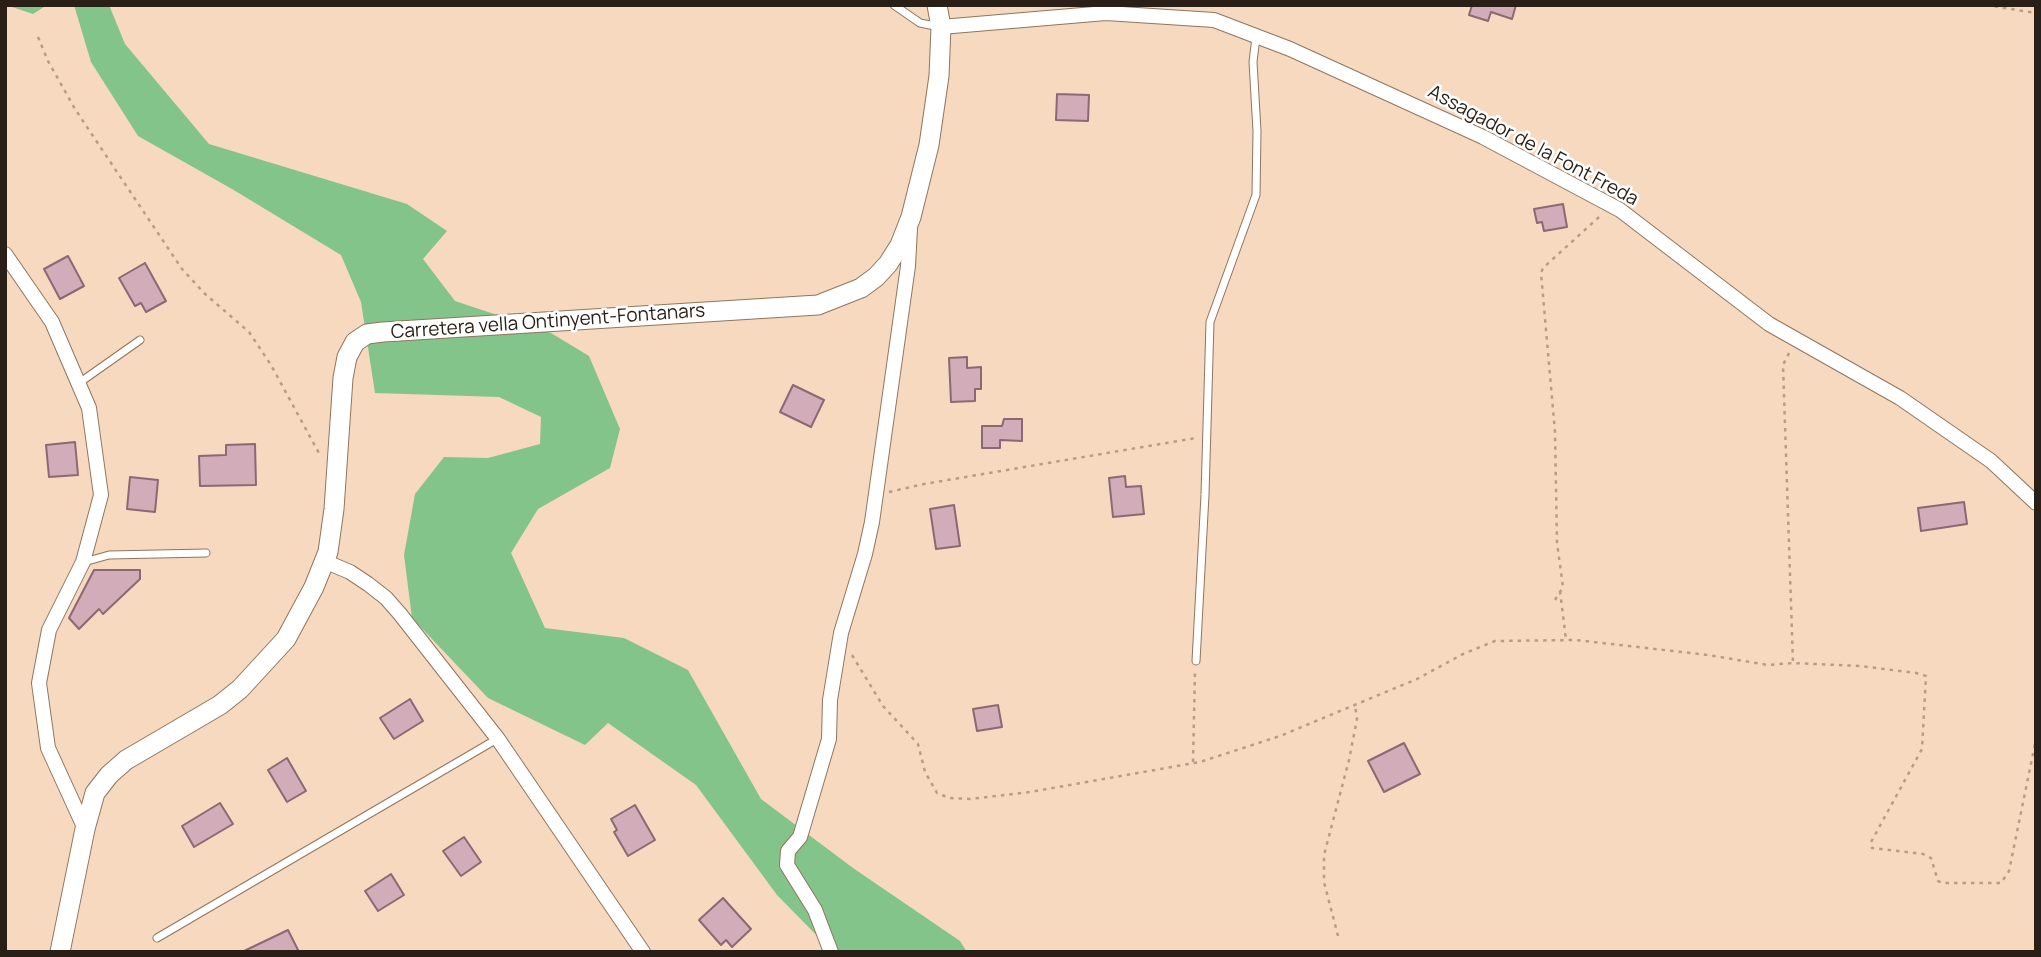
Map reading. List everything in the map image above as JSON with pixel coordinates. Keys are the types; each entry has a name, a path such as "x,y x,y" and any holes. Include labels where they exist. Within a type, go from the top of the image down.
{"street":[{"name":"Carretera vella Ontinyent-Fontanars","path":"60,952 95,793 109,775 126,760 220,705 257,672 286,639 314,587 328,552 344,378 347,357 355,342 368,334 818,304 846,295 876,277 888,264 900,245 911,217 929,145 939,76 941,27 937,5"},
{"name":"Assagador de la Font Freda","path":"941,27 1106,13 1214,20 1290,49 1483,137 1612,205 1769,324 1900,398 1992,461 2036,503"},
{"path":"831,952 815,910 787,865 788,851 800,837 829,740 830,700 841,633 865,554 876,496 908,267 911,217"},
{"path":"5,254 52,322 89,408 101,495 83,562 49,630 39,682 48,748 85,829"},
{"path":"324,561 350,572 386,598 498,738 643,952"}],"lane":[{"path":"894,5 920,23 941,27"},
{"path":"1196,661 1210,322 1256,195 1257,131 1253,62 1256,36"},
{"path":"78,383 140,340"},
{"path":"83,562 109,555 206,553"},
{"path":"157,938 498,738"}],"path":[{"path":"1986,5 2036,13"},
{"path":"38,37 75,109 182,269 204,293 249,332 271,365 322,458"},
{"path":"1555,600 1563,587 1557,543 1555,432 1541,273 1543,268 1612,205"},
{"path":"1793,663 1783,365 1795,338"},
{"path":"876,496 924,484 1206,436"},
{"path":"1560,591 1566,640"},
{"path":"841,633 858,667 883,706 918,744 925,772 937,793 949,798 970,799 1030,792 1193,763 1280,736 1417,679 1463,654 1495,641 1566,640 1708,655 1768,665 1793,663 1860,666 1926,676 1922,748 1871,842 1872,848 1923,854 1931,858 1938,881 1944,883 2001,883 2009,871 2036,739"},
{"path":"1193,763 1196,661"},
{"path":"1338,936 1324,882 1324,855 1349,760 1357,719 1355,705"}],"green space":[{"path":"6,5 47,5 33,14"},
{"path":"74,5 109,5 125,44 209,144 407,204 447,231 423,259 455,301 551,333 589,356 620,429 610,468 538,509 511,553 545,628 624,638 688,670 761,799 853,868 960,941 967,952 833,952 777,895 696,785 608,723 585,745 488,698 412,618 404,555 415,494 444,457 488,458 540,444 541,417 499,397 375,393 361,302 341,255 138,136 91,62"}],"building":[{"path":"1472,5 1516,5 1512,19 1491,12 1488,21 1469,15"},
{"path":"1057,94 1089,95 1088,121 1056,120"},
{"path":"1563,204 1567,227 1544,231 1542,222 1537,223 1534,209"},
{"path":"68,256 84,286 60,299 44,269"},
{"path":"145,263 166,301 146,312 141,303 135,306 119,278"},
{"path":"967,357 967,368 981,367 981,389 975,389 975,401 951,402 949,358"},
{"path":"793,385 824,400 811,427 780,412"},
{"path":"1004,419 1022,419 1022,441 1000,440 1000,448 982,448 982,426 1002,426"},
{"path":"75,442 78,475 49,477 46,445"},
{"path":"255,444 256,485 200,486 199,456 226,455 226,445"},
{"path":"1125,476 1126,487 1141,486 1144,514 1113,517 1109,478"},
{"path":"130,477 158,480 155,512 127,509"},
{"path":"1964,502 1967,524 1921,531 1918,508"},
{"path":"954,505 960,546 936,549 930,509"},
{"path":"94,570 140,570 140,579 103,614 99,609 79,629 69,618"},
{"path":"410,699 423,721 394,739 380,718"},
{"path":"998,705 1002,727 977,731 973,709"},
{"path":"1404,743 1420,774 1384,792 1368,761"},
{"path":"287,758 306,791 287,802 268,770"},
{"path":"220,803 233,824 194,847 182,826"},
{"path":"635,805 655,840 628,856 614,832 617,830 611,819"},
{"path":"464,837 481,862 461,876 443,851"},
{"path":"391,874 404,895 378,911 365,891"},
{"path":"723,898 751,929 732,947 726,940 721,945 699,920"},
{"path":"288,930 299,952 242,952"}]}
